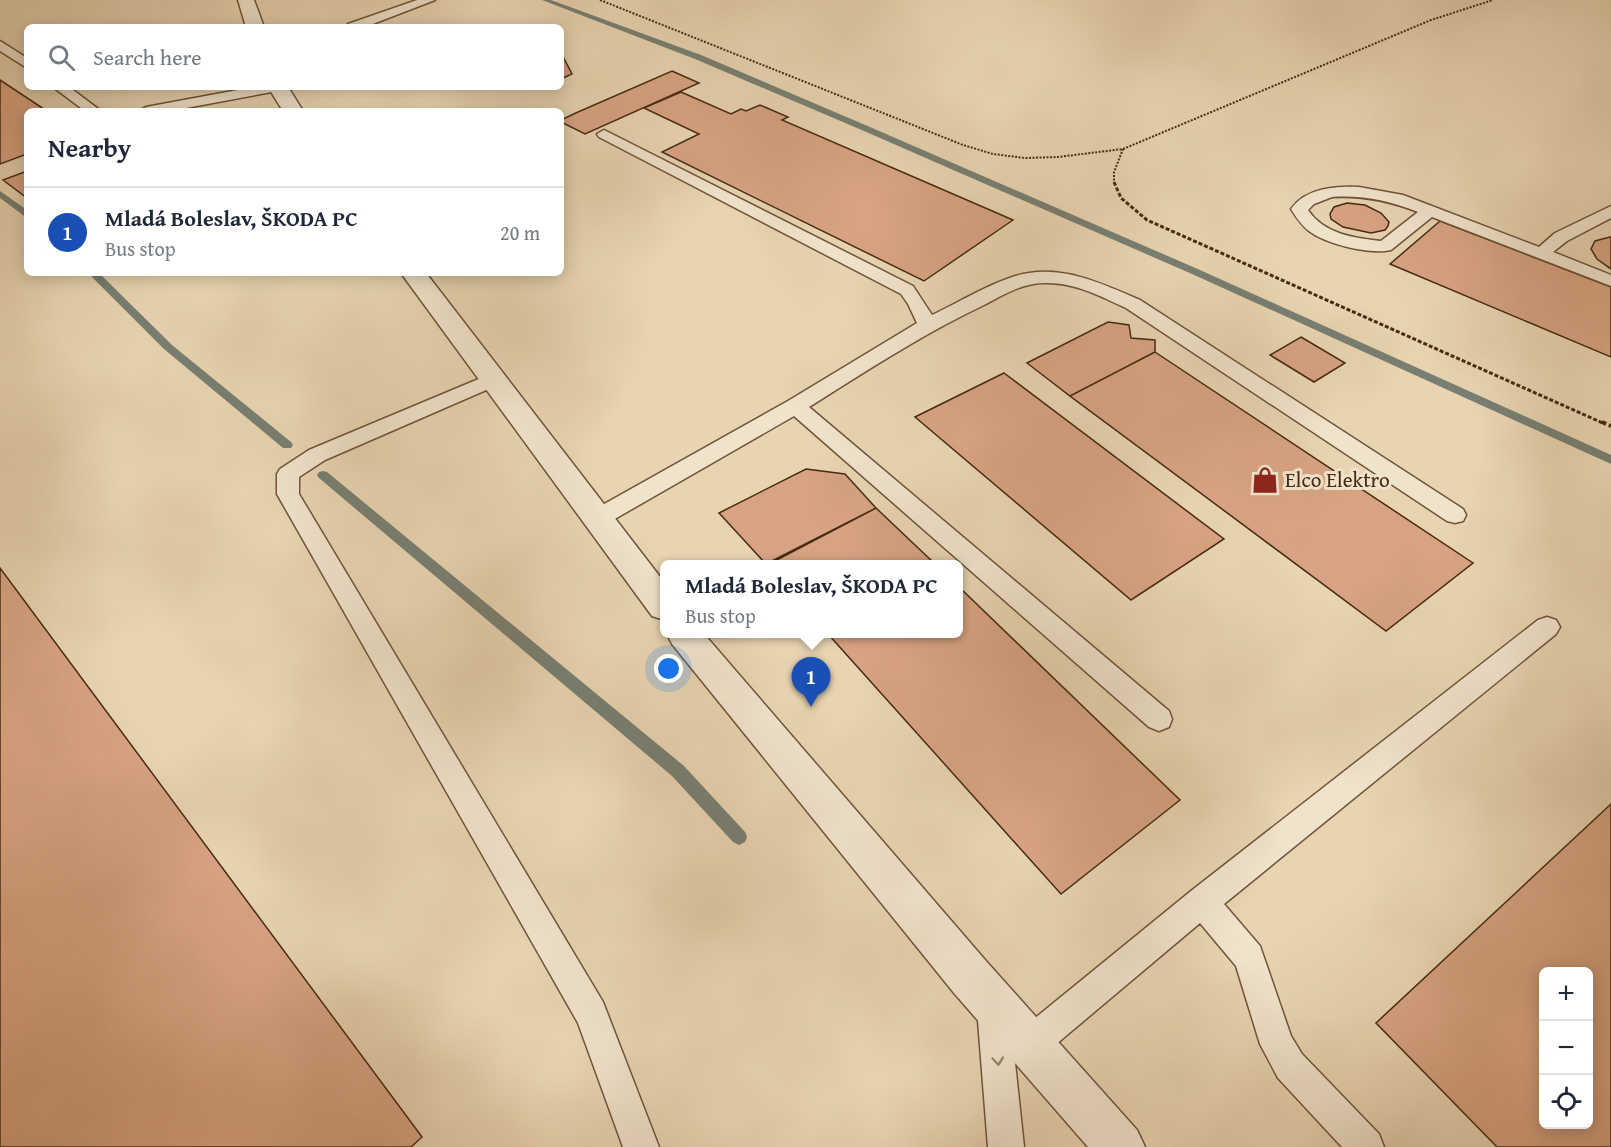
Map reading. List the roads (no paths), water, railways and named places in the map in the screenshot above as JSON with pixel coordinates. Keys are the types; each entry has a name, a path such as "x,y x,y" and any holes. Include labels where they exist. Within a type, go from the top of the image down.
{"street":[{"path":"246,0 254,24"},
{"path":"280,90 291,108"},
{"path":"415,276 660,602"},
{"path":"688,638 993,1003 1030,1044 1095,1130 1120,1147"}],"lane":[{"path":"361,24 429,0"},
{"path":"0,45 24,62"},
{"path":"64,90 90,108"},
{"path":"162,108 262,90"},
{"path":"604,134 907,290 917,303 927,325"},
{"path":"1430,211 1385,246 1368,245 1334,237 1312,225 1299,209 1305,202 1318,197 1352,192 1397,198 1611,281"},
{"path":"1541,254 1561,237 1611,211"},
{"path":"598,518 795,406 927,325 1028,278 1046,277 1095,286 1132,304 1455,516"},
{"path":"493,379 317,455 288,474 288,494 591,1014 641,1147"},
{"path":"795,406 1159,718"},
{"path":"1030,1044 1202,902 1547,627"},
{"path":"1202,902 1249,957 1277,1044 1290,1066 1366,1147"},
{"path":"993,1003 1006,1147"}],"waterway":[{"path":"545,0 698,57 867,129 1196,272 1611,460"},
{"path":"0,194 24,213"},
{"path":"96,276 168,347 287,445"},
{"path":"323,475 678,771 739,837"}],"place":[{"name":"Elco Elektro","path":"1265,480"},
{"name":"Mladá Boleslav, ŠKODA PC","path":"811,707"}]}
